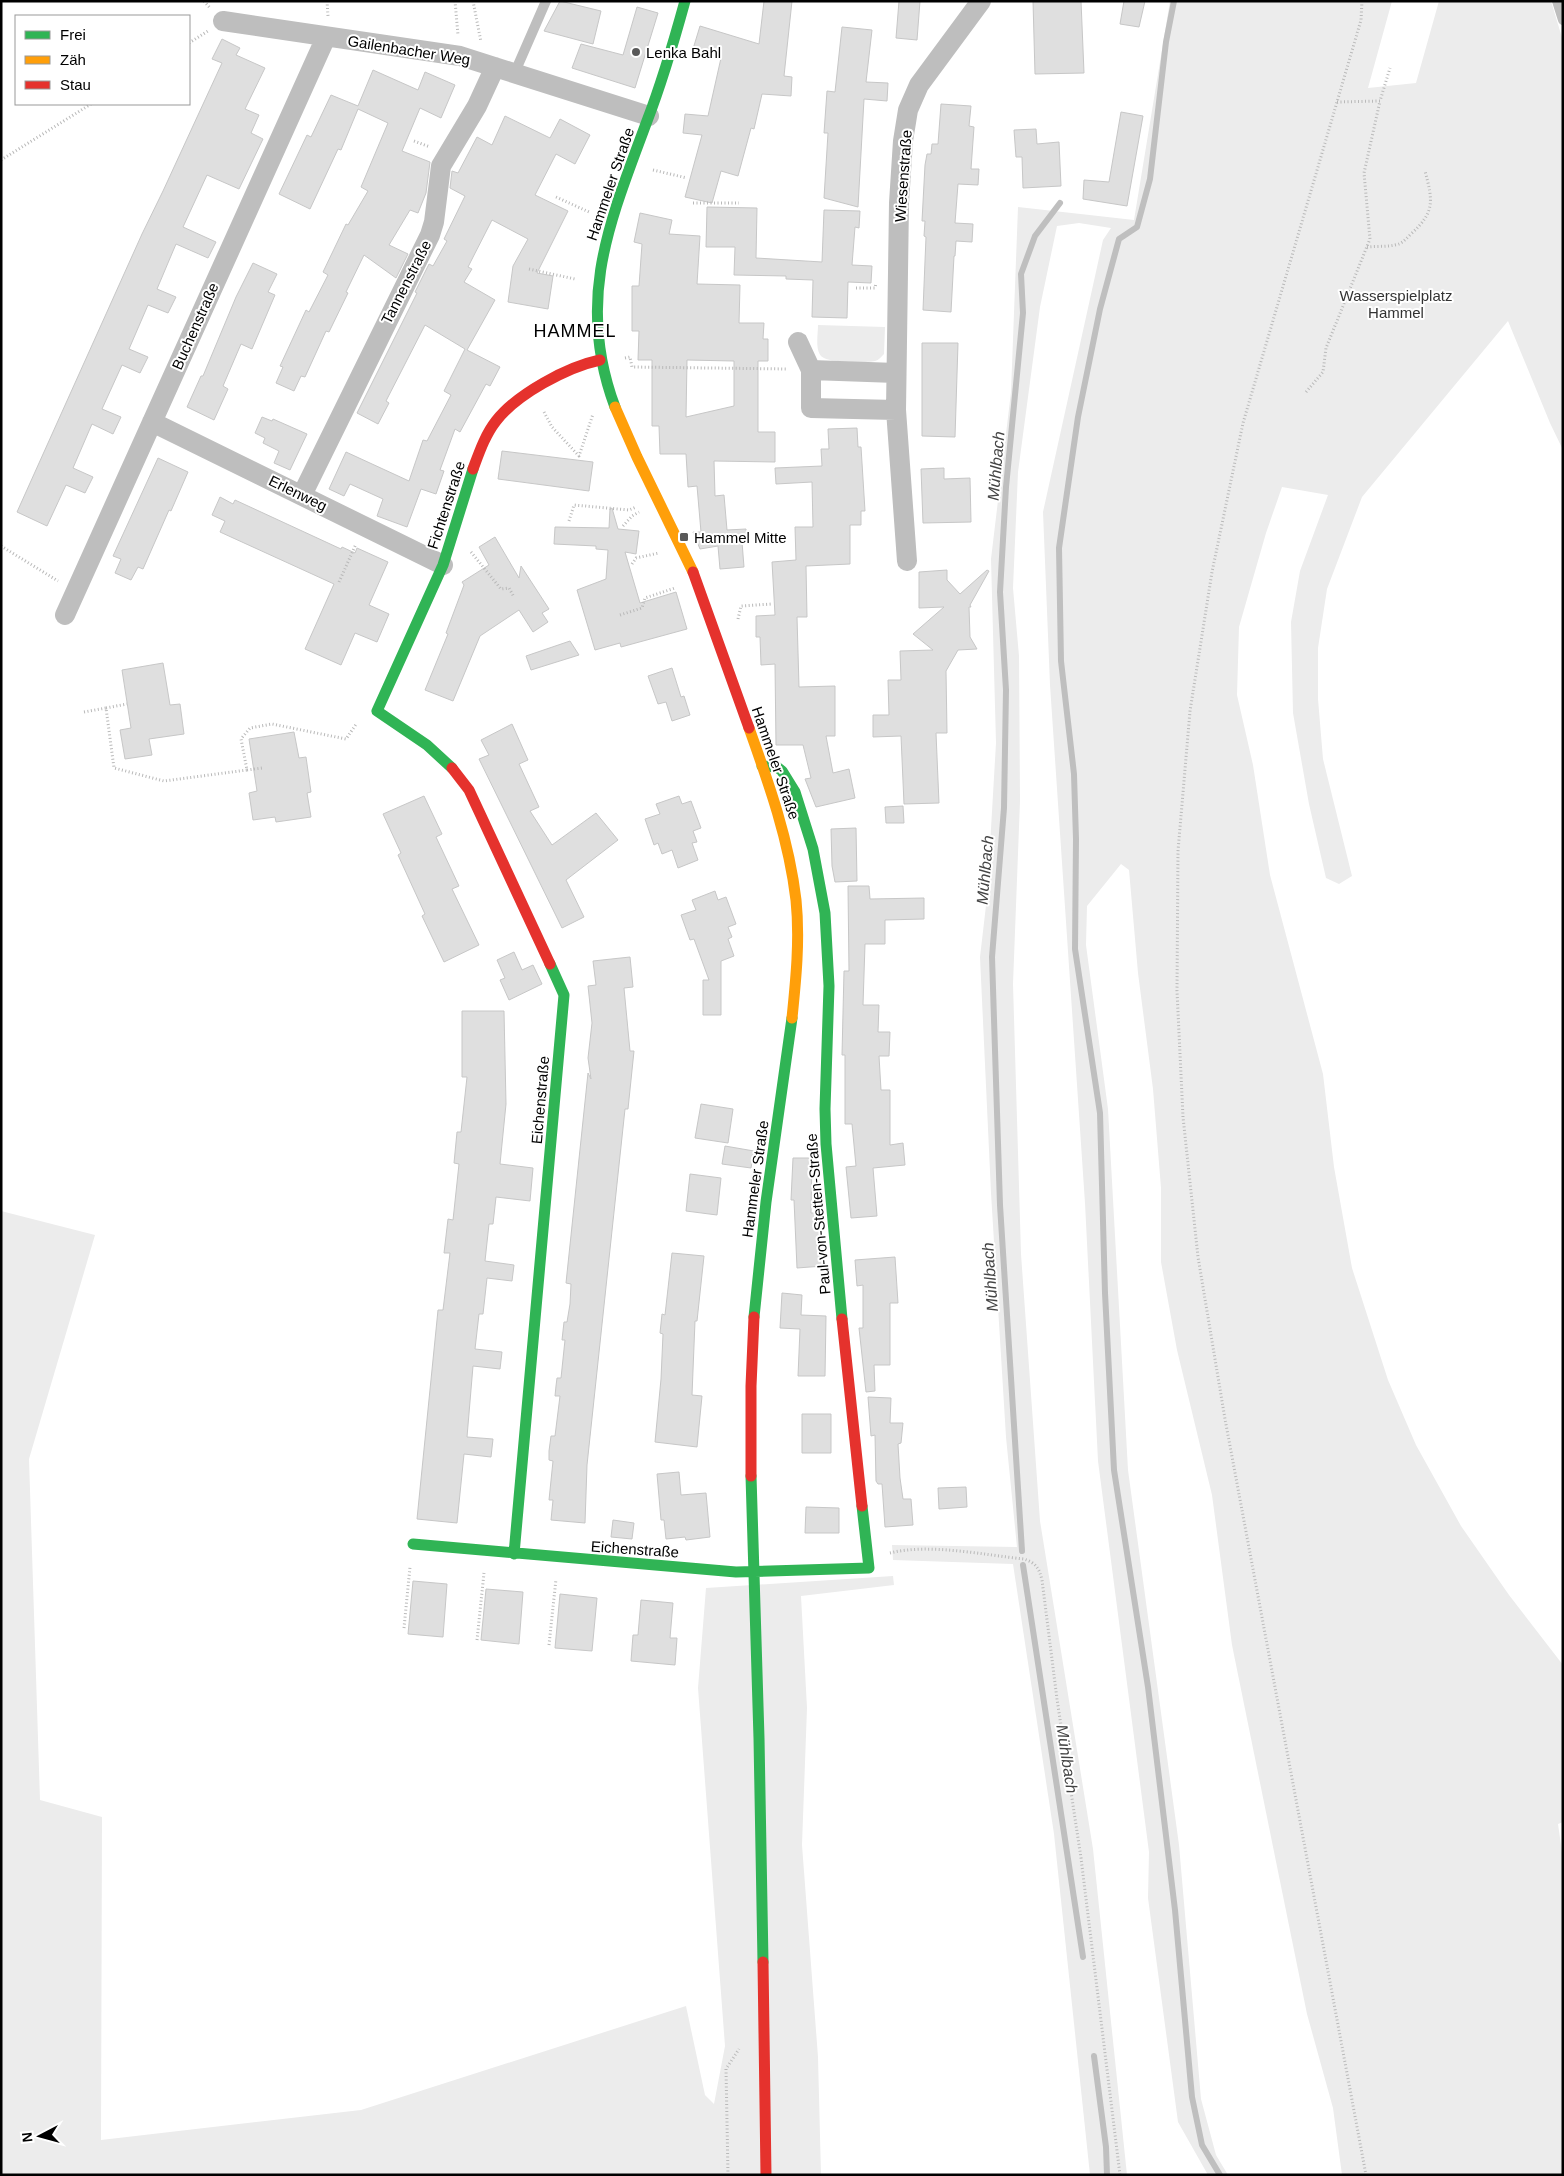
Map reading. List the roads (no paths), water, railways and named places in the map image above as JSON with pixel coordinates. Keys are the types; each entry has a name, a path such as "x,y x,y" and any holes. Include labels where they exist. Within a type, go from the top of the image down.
{"street":[{"name":"Hammeler Straße","path":"685,1 666,68 610,224 598,284 597,335 605,381 628,440 681,544 705,603 782,823 796,899 798,948 793,1005 760,1250 753,1329 751,1430 753,1572 760,1780 766,2175"},
{"name":"Wiesenstraße","path":"907,561 896,410 896,373 900,202 908,110 919,84 981,1"},
{"name":"Gailenbacher Weg","path":"223,21 460,56 649,116"},
{"name":"Buchenstraße","path":"65,615 326,37"},
{"name":"Tannenstraße","path":"302,494 430,235 434,222 441,166 477,106 490,66"},
{"path":"798,342 811,370 811,408 896,410"},
{"name":"Fichtenstraße","path":"377,711 443,564 479,452 486,436 506,410 540,385 569,368 600,360"},
{"path":"811,370 896,373"},
{"name":"Erlenweg","path":"152,422 443,564"},
{"name":"Eichenstraße","path":"377,711 431,747 456,772 469,790 564,995 514,1554"},
{"name":"Paul-von-Stetten-Straße","path":"753,1572 869,1568 840,1305 836,1236 826,1136 829,986 825,913 813,849 795,792 782,771 777,767 762,766"},
{"name":"Eichenstraße","path":"413,1544 559,1558 753,1572"}],"lane":[{"path":"515,72 546,1"},
{"path":"1557,1 1563,20"}],"waterway":[{"path":"1174,1 1166,42 1150,179 1137,227 1119,239 1100,309 1078,417 1059,548 1061,661 1074,774 1076,839 1075,949 1100,1113 1105,1293 1114,1470 1148,1687 1175,1910 1192,2097 1202,2145 1220,2175"},
{"name":"Mühlbach","path":"1022,1551 1000,1205 992,957 1004,808 1006,690 1000,592 1006,487 1023,313 1021,274 1035,236 1060,203"},
{"name":"Mühlbach","path":"1023,1565 1083,1957"},
{"name":"Mühlbach","path":"1094,2056 1106,2147 1107,2175"}],"place":[{"name":"Lenka Bahl","path":"636,52"},
{"name":"Hammel Mitte","path":"684,537"}],"district":[{"name":"HAMMEL","path":"575,331"}],"park label":[{"name":"Wasserspielplatz Hammel","path":"1396,304"}]}
